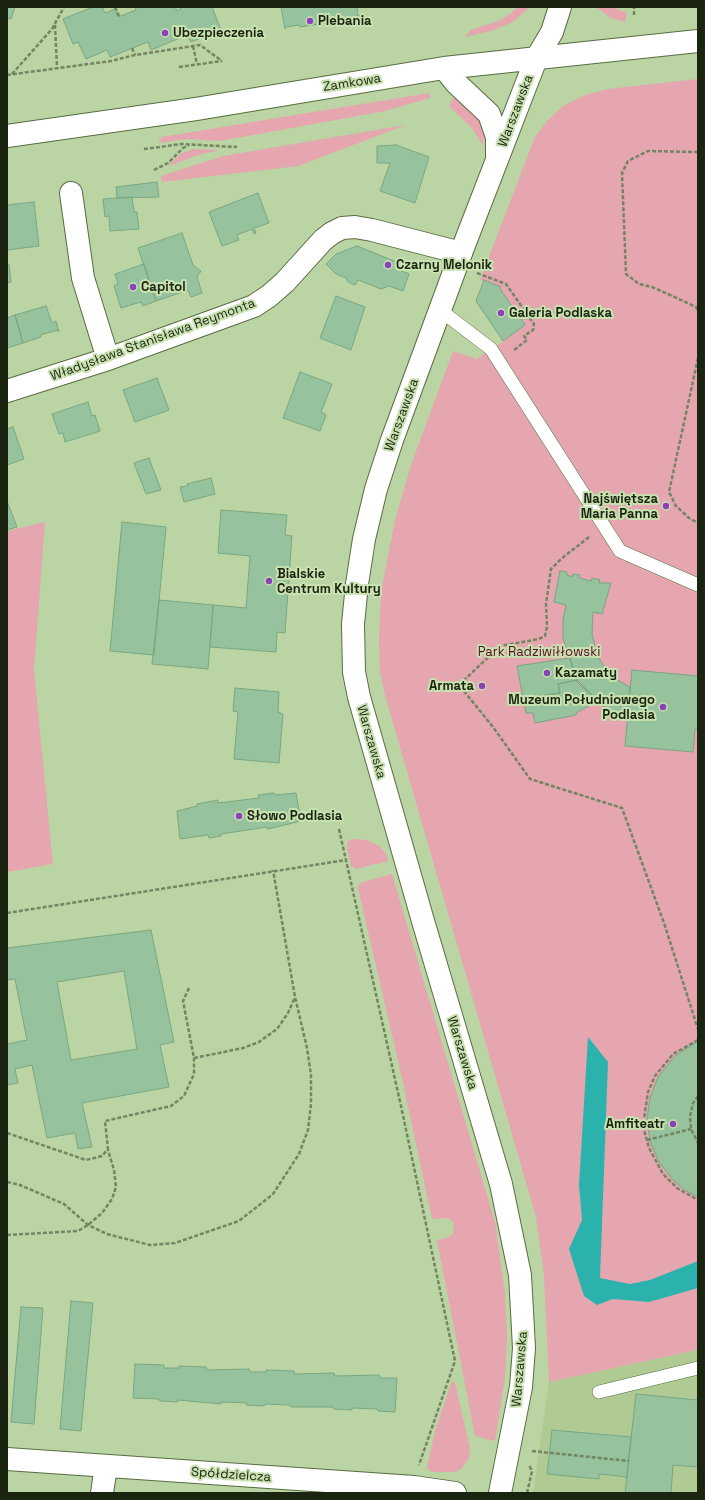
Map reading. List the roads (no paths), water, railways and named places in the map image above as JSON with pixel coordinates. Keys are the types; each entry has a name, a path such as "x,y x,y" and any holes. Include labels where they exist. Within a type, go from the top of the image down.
{"street":[{"name":"Warszawska","path":"500,1493 521,1387 523,1356 523,1308 517,1259 501,1184 425,929 359,697 354,672 353,645 359,569 364,539 376,489 392,440 497,158 536,58 552,32 560,7"},
{"name":"Zamkowa","path":"7,136 196,109 444,68 698,41"},
{"path":"444,68 456,83 489,114 497,137 497,158"},
{"path":"71,193 83,278 108,359"},
{"name":"Władysława Stanisława Reymonta","path":"7,391 108,359 254,306 269,296 285,282 323,240 342,228 355,227 372,230 461,254"},
{"name":"Spółdzielcza","path":"7,1458 414,1488 455,1493"},
{"path":"102,1493 106,1466"}],"lane":[{"path":"440,310 491,349 543,433 574,478 620,551 698,585"},
{"path":"599,1392 698,1368"}],"water":[{"path":"588,1037 608,1062 600,1278 630,1284 650,1280 698,1261 698,1288 649,1302 613,1299 597,1305 584,1296 569,1249 582,1220 579,1185"}],"place":[{"name":"Plebania","path":"310,21"},
{"name":"Ubezpieczenia","path":"165,33"},
{"name":"Czarny Melonik","path":"388,265"},
{"name":"Capitol","path":"133,287"},
{"name":"Galeria Podlaska","path":"501,313"},
{"name":"Najświętsza Maria Panna","path":"666,506"},
{"name":"Bialskie Centrum Kultury","path":"269,581"},
{"name":"Kazamaty","path":"547,673"},
{"name":"Armata","path":"482,686"},
{"name":"Muzeum Południowego Podlasia","path":"663,707"},
{"name":"Słowo Podlasia","path":"239,816"},
{"name":"Amfiteatr","path":"673,1124"}],"park label":[{"name":"Park Radziwiłłowski","path":"539,652"}]}
